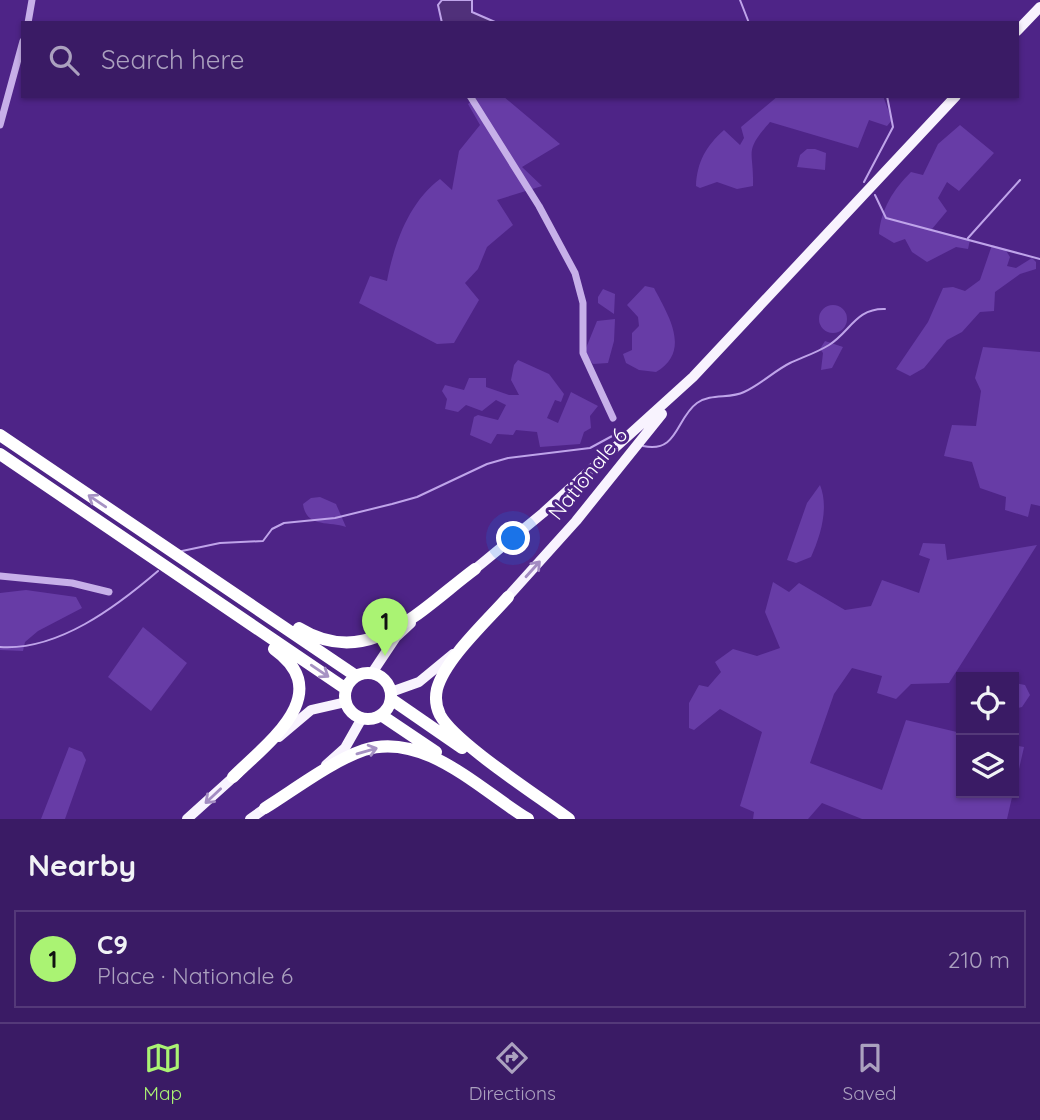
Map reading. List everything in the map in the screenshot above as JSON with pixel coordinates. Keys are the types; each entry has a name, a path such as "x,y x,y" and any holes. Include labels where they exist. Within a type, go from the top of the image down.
{"highway":[{"path":"0,435 356,676 372,673 384,680 391,695 567,819"},
{"path":"0,454 346,696 355,715 362,718 381,715 535,819"},
{"path":"124,519 312,636 346,644 375,640 392,631 475,569"},
{"path":"112,532 282,655 295,673 299,694 294,715 233,777"},
{"path":"508,597 452,662 437,689 436,701 445,722 465,742 567,819"},
{"path":"346,696 356,676"},
{"path":"381,715 391,695"},
{"path":"265,808 349,757 364,750 393,746 424,753 528,819"}],"main road":[{"path":"1019,30 1040,7"},
{"name":"Nationale 6","path":"372,673 396,637 543,513 685,384 954,98"},
{"name":"Nationale 6","path":"391,695 433,673 508,597 576,521 685,384"},
{"path":"187,819 311,710 346,696"},
{"path":"250,819 345,748 362,718"}],"street":[{"path":"28,21 32,0"},
{"path":"0,125 21,48"},
{"path":"471,98 539,206 575,272 583,303 583,353 612,418"},
{"path":"0,576 61,582 109,593"}],"shaded area":[{"path":"442,0 472,0 472,12 493,21 442,21 438,5"},
{"path":"476,98 505,98 560,144 522,167 542,186 497,200 513,225 487,247 478,269 465,283 479,300 454,343 437,344 359,303 370,276 387,281 404,225 429,188 440,179 452,190 459,151 480,125 468,104"},
{"path":"776,98 884,98 892,120 887,126 869,120 858,148 770,122 753,146 753,186 737,189 717,182 700,188 696,186 707,148 724,130 740,145 744,138 741,127"},
{"path":"960,125 994,153 959,191 947,182 938,198 947,211 932,229 970,240 968,249 956,247 927,262 912,252 905,239 894,243 879,234 880,225 885,208 899,186 911,172 923,175 938,144"},
{"path":"807,149 826,153 825,170 797,167 800,155"},
{"path":"992,245 1005,249 1010,257 1007,266 1016,268 1032,258 1036,262 1036,269 1020,274 995,292 994,311 980,312 962,332 947,340 924,368 910,376 896,369 928,322 943,288 953,287 965,291 980,280"},
{"path":"645,286 654,288 674,332 673,354 656,372 639,370 626,363 623,354 632,350 632,333 639,326 638,317 627,305"},
{"path":"603,289 615,294 614,314 598,303"},
{"path":"833,305 843,309 847,319 843,329 833,333 823,329 819,319 823,309"},
{"path":"615,319 614,341 608,363 593,364 584,353 597,321"},
{"path":"825,341 843,347 832,368 821,370 823,353 820,349"},
{"path":"983,347 1040,352 1040,506 1031,504 1028,517 1005,510 1006,497 980,488 972,462 944,456 952,425 976,426 981,391 975,378"},
{"path":"518,360 549,374 564,394 561,402 555,400 547,418 558,423 571,392 598,406 590,416 591,428 584,432 580,444 540,447 537,432 516,430 513,435 497,434 491,444 470,435 474,417 478,415 498,420 506,405 496,400 482,411 466,405 458,412 445,409 447,399 442,391 445,385 464,390 469,378 486,378 486,387 509,395 519,395 511,380 514,365"},
{"path":"820,485 824,502 823,521 811,557 796,563 787,560 807,503"},
{"path":"320,497 336,504 346,527 319,522 309,517 303,504 311,498"},
{"path":"923,543 945,544 947,560 1037,545 949,683 911,684 896,699 877,693 882,676 852,668 834,694 810,763 882,790 906,720 956,732 956,798 1012,798 1007,819 862,819 822,803 808,819 753,819 754,812 740,806 762,732 720,709 694,730 689,728 689,703 699,685 708,687 721,672 715,662 733,649 757,656 780,648 765,612 773,582 789,592 799,583 845,610 871,606 882,580 919,593 930,559 919,555"},
{"path":"26,590 76,597 82,608 38,631 25,642 23,651 0,650 0,593"},
{"path":"143,627 187,663 151,711 108,677"},
{"path":"1019,684 1025,685 1030,695 1019,708"},
{"path":"1019,746 1024,747 1019,769"},
{"path":"69,747 82,752 86,760 65,819 41,819"}],"waterway":[{"path":"740,0 748,21"},
{"path":"864,182 893,127 887,98"},
{"path":"968,238 1020,180"},
{"path":"875,195 886,218 1040,259"},
{"path":"643,446 655,447 670,440 690,409 702,400 739,394 750,389 784,366 829,345 867,312 885,309"},
{"path":"182,551 220,543 263,541 272,529 284,523 335,518 392,504 417,497 487,464 508,458 590,448 614,435 619,437"},
{"path":"0,647 43,642 85,624 124,599 158,571"}],"place":[{"name":"C9","path":"385,656"}]}
